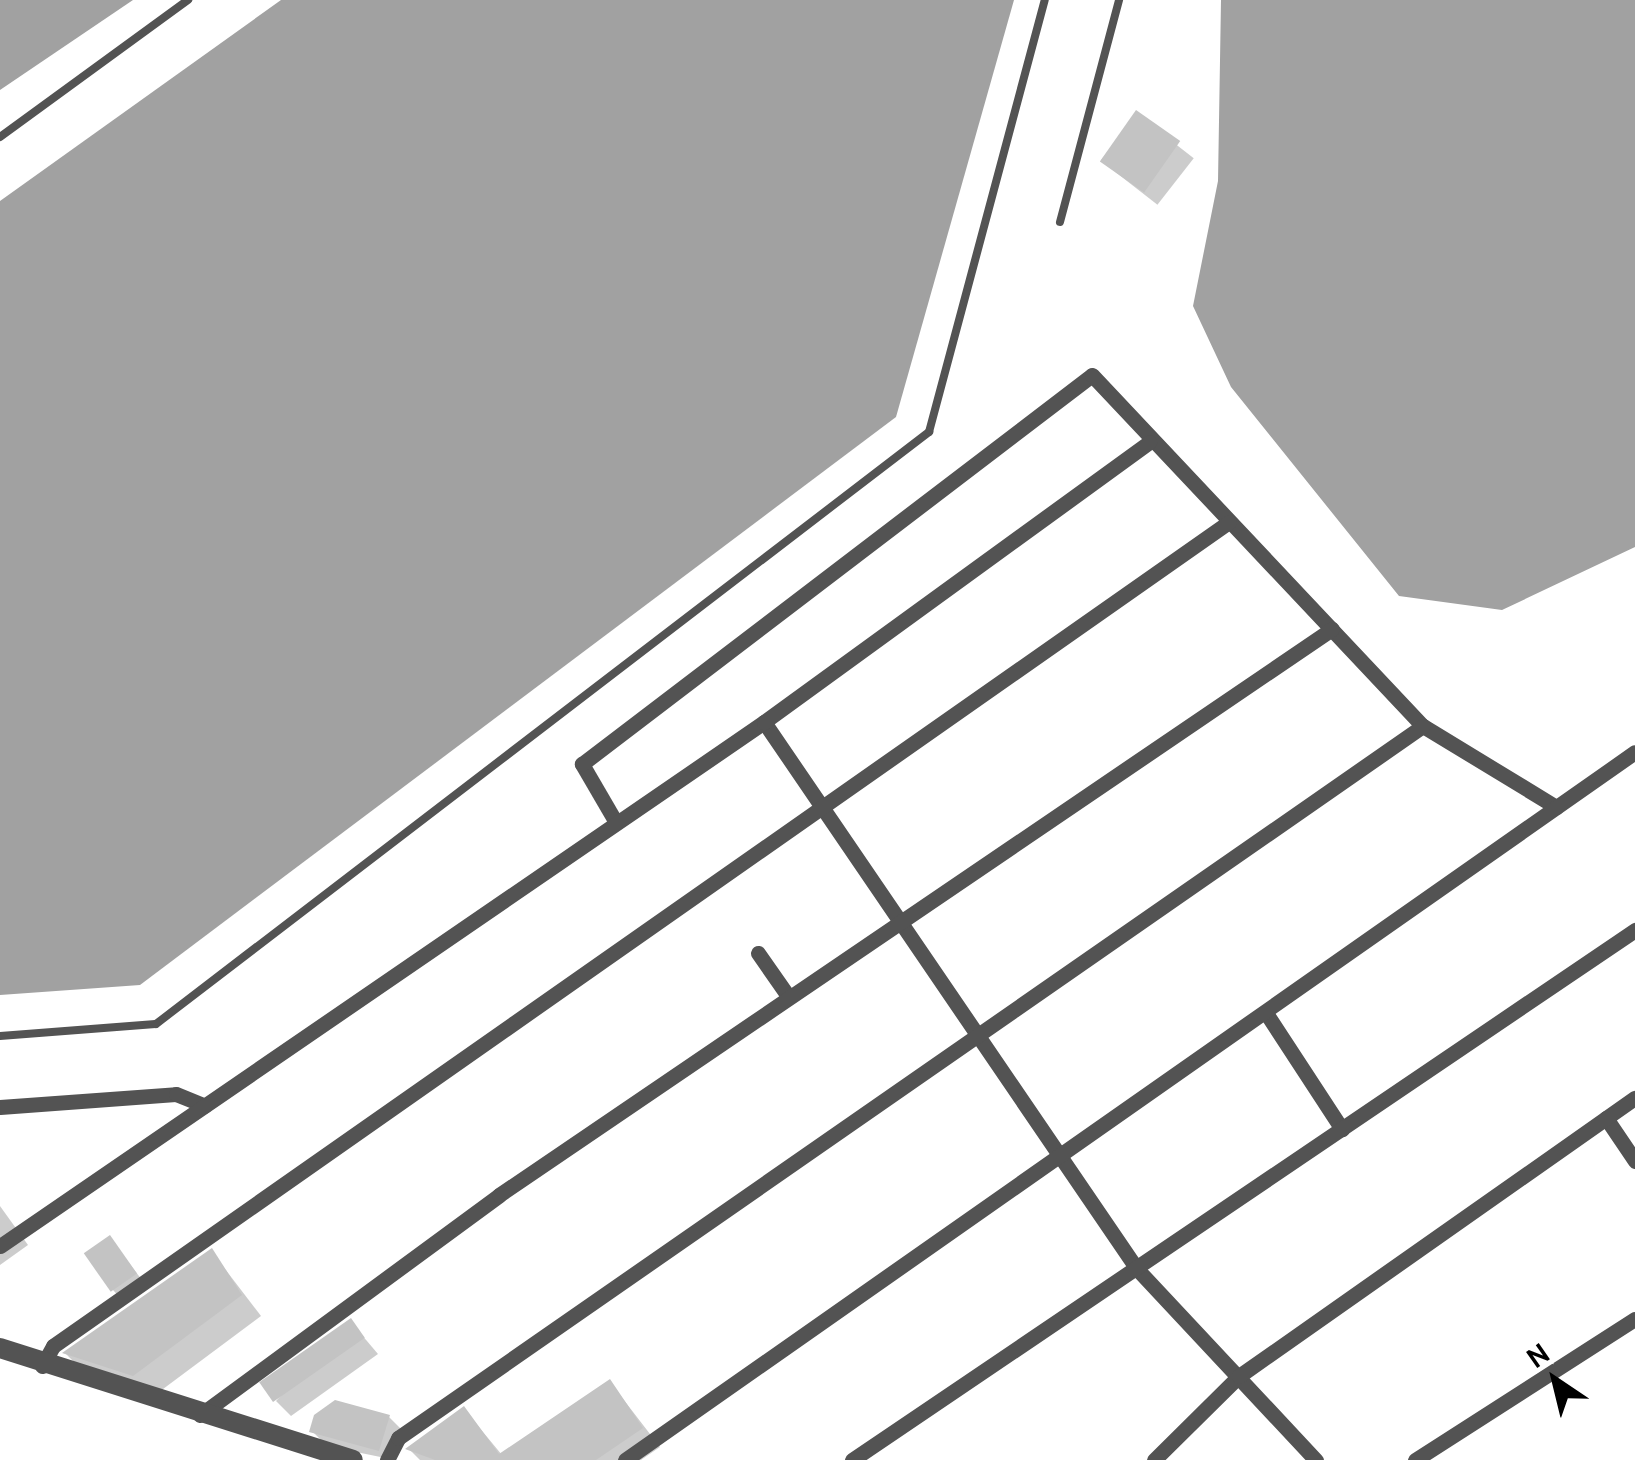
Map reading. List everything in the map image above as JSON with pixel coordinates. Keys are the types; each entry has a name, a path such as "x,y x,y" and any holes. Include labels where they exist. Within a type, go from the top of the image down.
{"street":[{"path":"614,819 582,764 1082,377 1100,379 1150,442 1422,726 1556,807"},
{"path":"0,1246 614,819 764,722 1150,442"},
{"path":"42,1366 53,1346 821,812 1229,522"},
{"path":"200,1414 788,996 1332,628"},
{"path":"764,722 821,812 900,920 1137,1270 1316,1460"},
{"path":"388,1460 398,1438 980,1039 1422,726"},
{"path":"625,1460 1062,1158 1635,752"},
{"path":"852,1460 1635,930"},
{"path":"758,953 788,996"},
{"path":"1266,1013 1342,1129"},
{"path":"0,1107 176,1094 204,1106"},
{"path":"1154,1460 1239,1376 1635,1098"},
{"path":"1606,1118 1635,1161"},
{"path":"1415,1460 1635,1319"},
{"path":"0,1348 42,1366 353,1460"}],"lane":[{"path":"0,137 188,0"},
{"path":"0,1036 156,1024 929,432 1045,0"},
{"path":"1060,222 1120,0"}],"shaded area":[{"path":"0,0 133,0 0,90"},
{"path":"281,0 1014,0 896,417 140,985 0,995 0,201"},
{"path":"1221,0 1635,0 1635,547 1502,610 1399,596 1231,387 1193,306 1218,181"}],"building":[{"path":"1136,110 1180,141 1144,193 1100,162"},
{"path":"110,1235 137,1274 111,1292 84,1253"},
{"path":"212,1248 242,1295 133,1376 62,1353"},
{"path":"351,1318 365,1338 273,1402 259,1382"},
{"path":"610,1379 643,1428 596,1460 435,1460 405,1449 464,1406 499,1454"},
{"path":"335,1400 390,1415 379,1451 309,1432 314,1415"}]}
